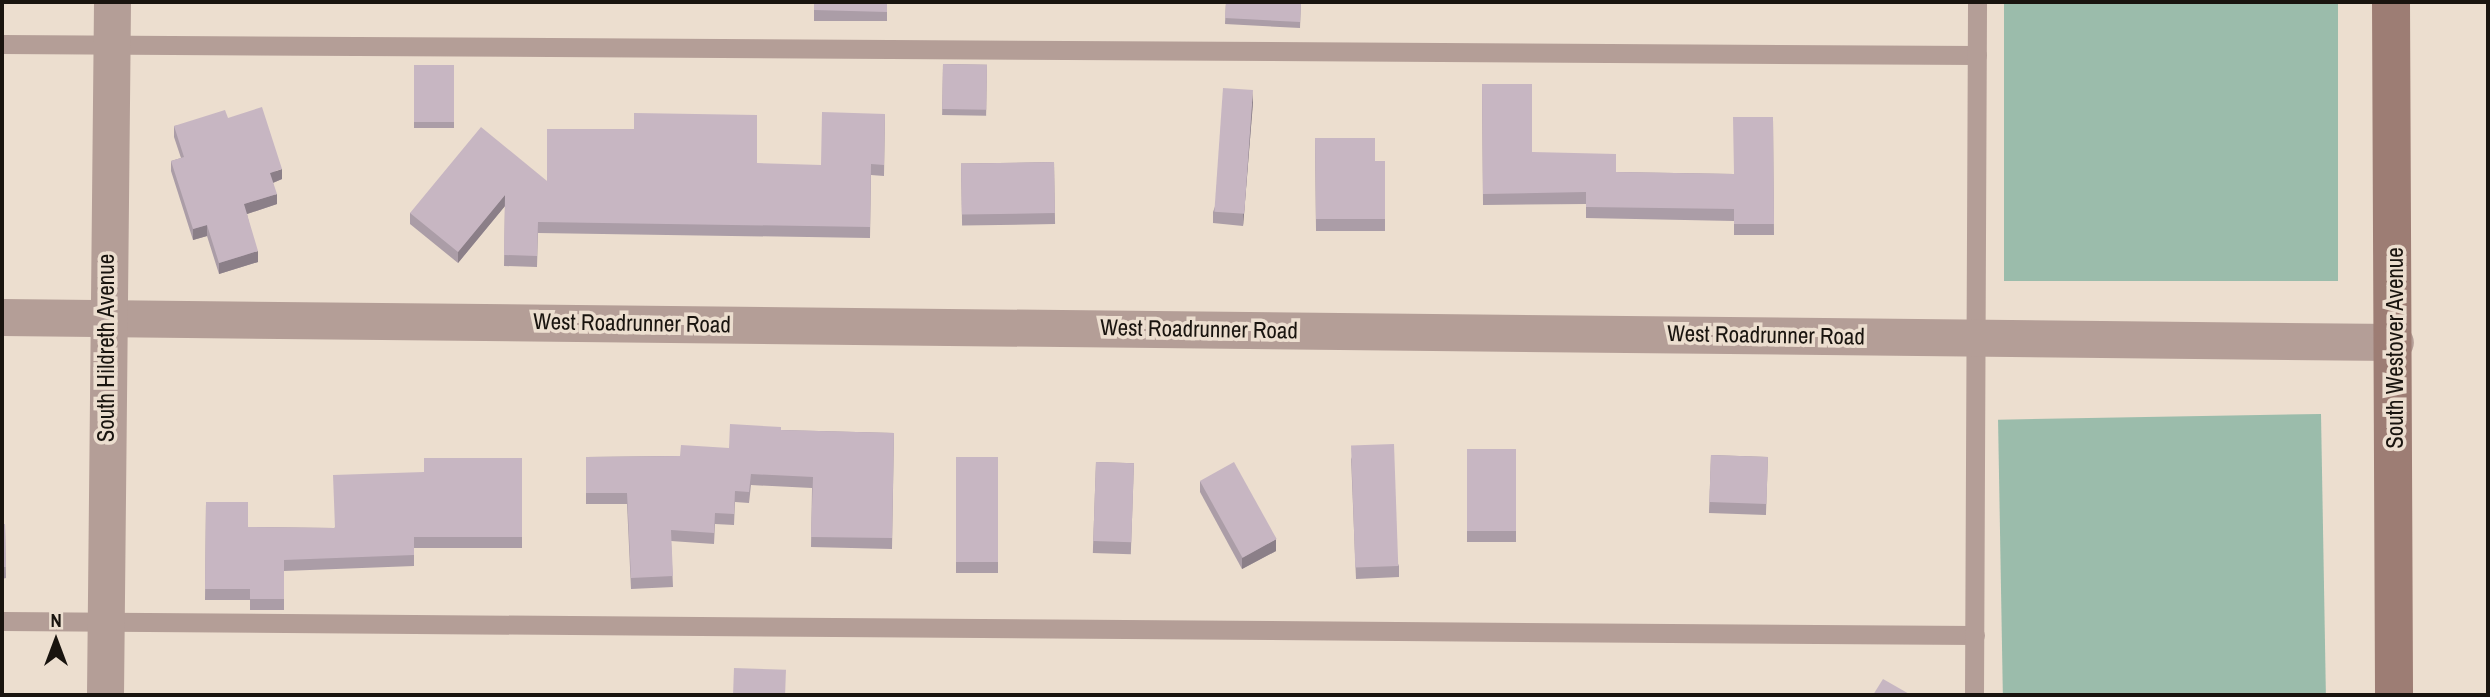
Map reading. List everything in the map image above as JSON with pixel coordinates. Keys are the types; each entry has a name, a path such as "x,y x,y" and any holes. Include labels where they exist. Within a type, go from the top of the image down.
{"street":[{"name":"South Hildreth Avenue","path":"105,695 106,317 112,2"},
{"name":"South Westover Avenue","path":"2391,2 2395,342 2394,695"},
{"name":"West Roadrunner Road","path":"2,317 2395,342"}],"lane":[{"path":"1974,695 1977,2"},
{"path":"2,44 1977,55"},
{"path":"2,621 1975,635"}],"green space":[{"path":"2004,2 2338,2 2338,281 2004,281"},
{"path":"2321,414 2326,695 2003,695 1998,420"}],"building":[{"path":"814,2 887,2 887,12 814,10"},
{"path":"1226,2 1301,2 1300,22 1225,18"},
{"path":"943,64 987,65 986,110 942,109"},
{"path":"414,65 454,65 454,122 414,122"},
{"path":"1482,84 1532,84 1532,152 1616,154 1616,172 1734,174 1733,117 1773,117 1774,224 1734,224 1734,209 1586,207 1586,192 1483,194"},
{"path":"1223,88 1253,90 1244,214 1214,212"},
{"path":"262,107 282,169 270,173 277,194 244,204 258,251 219,263 207,225 193,229 171,161 184,157 174,126 225,110 228,118"},
{"path":"822,112 885,114 884,165 871,164 870,227 538,222 537,256 504,255 505,195 458,252 410,213 481,127 547,181 547,129 634,129 634,113 757,115 757,163 821,165"},
{"path":"1315,138 1375,138 1375,161 1385,161 1385,219 1316,219"},
{"path":"1054,162 1055,213 962,215 961,164"},
{"path":"730,424 781,427 781,430 894,433 892,538 811,537 813,477 751,474 749,492 735,491 734,514 715,513 714,533 671,530 673,576 631,578 627,493 586,493 586,457 680,456 681,445 729,448"},
{"path":"1394,444 1398,566 1355,567 1351,446"},
{"path":"1467,449 1516,449 1516,531 1467,531"},
{"path":"1711,455 1768,457 1766,504 1709,502"},
{"path":"956,457 998,457 998,562 956,562"},
{"path":"424,458 522,458 522,537 414,537 414,555 284,560 284,599 250,599 250,589 205,589 206,502 248,502 248,527 335,528 333,475 424,472"},
{"path":"1096,462 1134,463 1131,542 1093,541"},
{"path":"1234,462 1277,539 1243,558 1200,481"},
{"path":"2,524 5,524 6,567 2,567"},
{"path":"734,668 786,670 785,695 733,695"},
{"path":"1883,679 1911,695 1873,695"}]}
